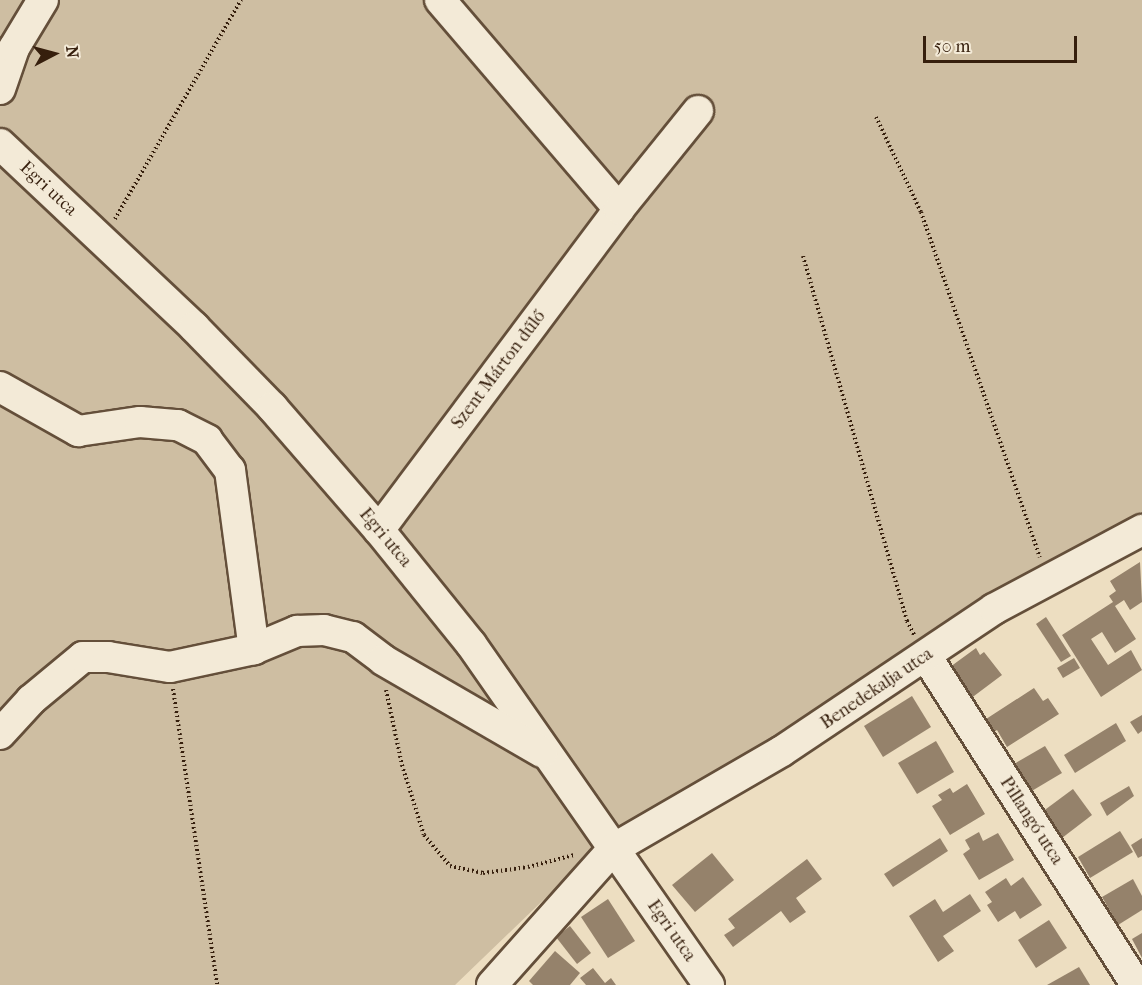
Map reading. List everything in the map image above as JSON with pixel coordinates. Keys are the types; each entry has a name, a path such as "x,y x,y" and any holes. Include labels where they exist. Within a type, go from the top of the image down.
{"street":[{"path":"0,89 14,48 43,0"},
{"path":"440,0 619,209"},
{"name":"Szent Márton dűlő","path":"380,530 619,209 698,111"},
{"name":"Egri utca","path":"0,144 102,240 272,407 380,530 471,644 710,985"},
{"path":"0,387 78,430 140,422 178,425 207,440 230,470 254,649"},
{"name":"Benedekalja utca","path":"492,985 613,849 782,751 994,609 1142,530"},
{"path":"0,734 31,700 83,657 108,657 170,668 254,649 297,631 324,630 353,637 383,660 549,756"},
{"name":"Pillangó utca","path":"926,656 1136,985"}],"path":[{"path":"102,240 241,0"},
{"path":"876,117 921,212 1049,581"},
{"path":"803,256 907,621 926,656"},
{"path":"383,660 402,765 424,834 450,866 483,873 613,849"},
{"path":"170,668 217,985"}],"shaded area":[{"path":"0,0 1142,0 1142,514 645,815 561,883 455,985 0,985"}],"building":[{"path":"1140,562 1142,602 1130,610 1124,600 1115,606 1136,639 1115,653 1102,632 1091,639 1108,665 1131,650 1142,670 1101,697 1062,635 1113,602 1109,596 1116,591 1110,581"},
{"path":"1046,617 1071,656 1061,662 1036,624"},
{"path":"976,648 980,655 984,652 1002,675 966,702 950,667"},
{"path":"1074,658 1080,668 1063,678 1057,668"},
{"path":"1034,688 1043,701 1048,698 1059,714 1007,747 997,730 991,734 983,721"},
{"path":"912,696 931,727 883,757 864,726"},
{"path":"1142,715 1142,731 1138,734 1130,722"},
{"path":"1116,723 1126,741 1075,773 1064,755"},
{"path":"936,741 954,772 917,794 898,763"},
{"path":"1045,746 1062,773 1030,792 1014,764"},
{"path":"967,784 985,814 950,835 932,806 942,800 938,795 950,788 953,793"},
{"path":"1129,786 1134,796 1107,816 1100,803"},
{"path":"1073,789 1092,815 1062,838 1042,812"},
{"path":"1120,831 1133,852 1090,878 1078,857"},
{"path":"979,832 983,841 998,833 1014,860 979,880 963,854 970,849 965,840"},
{"path":"940,838 948,851 893,887 884,874"},
{"path":"1142,838 1142,856 1138,858 1131,845"},
{"path":"712,853 734,880 695,912 672,885"},
{"path":"807,859 822,879 796,898 806,912 790,923 781,911 733,947 724,935 735,928 728,919"},
{"path":"1023,877 1042,905 1020,919 1015,911 998,922 987,905 992,902 985,892 1006,878 1011,886"},
{"path":"1133,879 1142,896 1142,910 1118,925 1102,897"},
{"path":"970,894 981,911 943,936 954,951 938,962 909,916 935,899 943,912"},
{"path":"608,899 635,941 608,958 581,917"},
{"path":"1049,920 1067,948 1036,968 1018,940"},
{"path":"570,926 591,953 577,964 556,937"},
{"path":"1142,933 1142,958 1132,939"},
{"path":"555,951 580,973 570,985 533,985 529,981"},
{"path":"1079,967 1090,985 1047,985"},
{"path":"593,968 605,983 611,978 616,985 586,985 580,978"}]}
